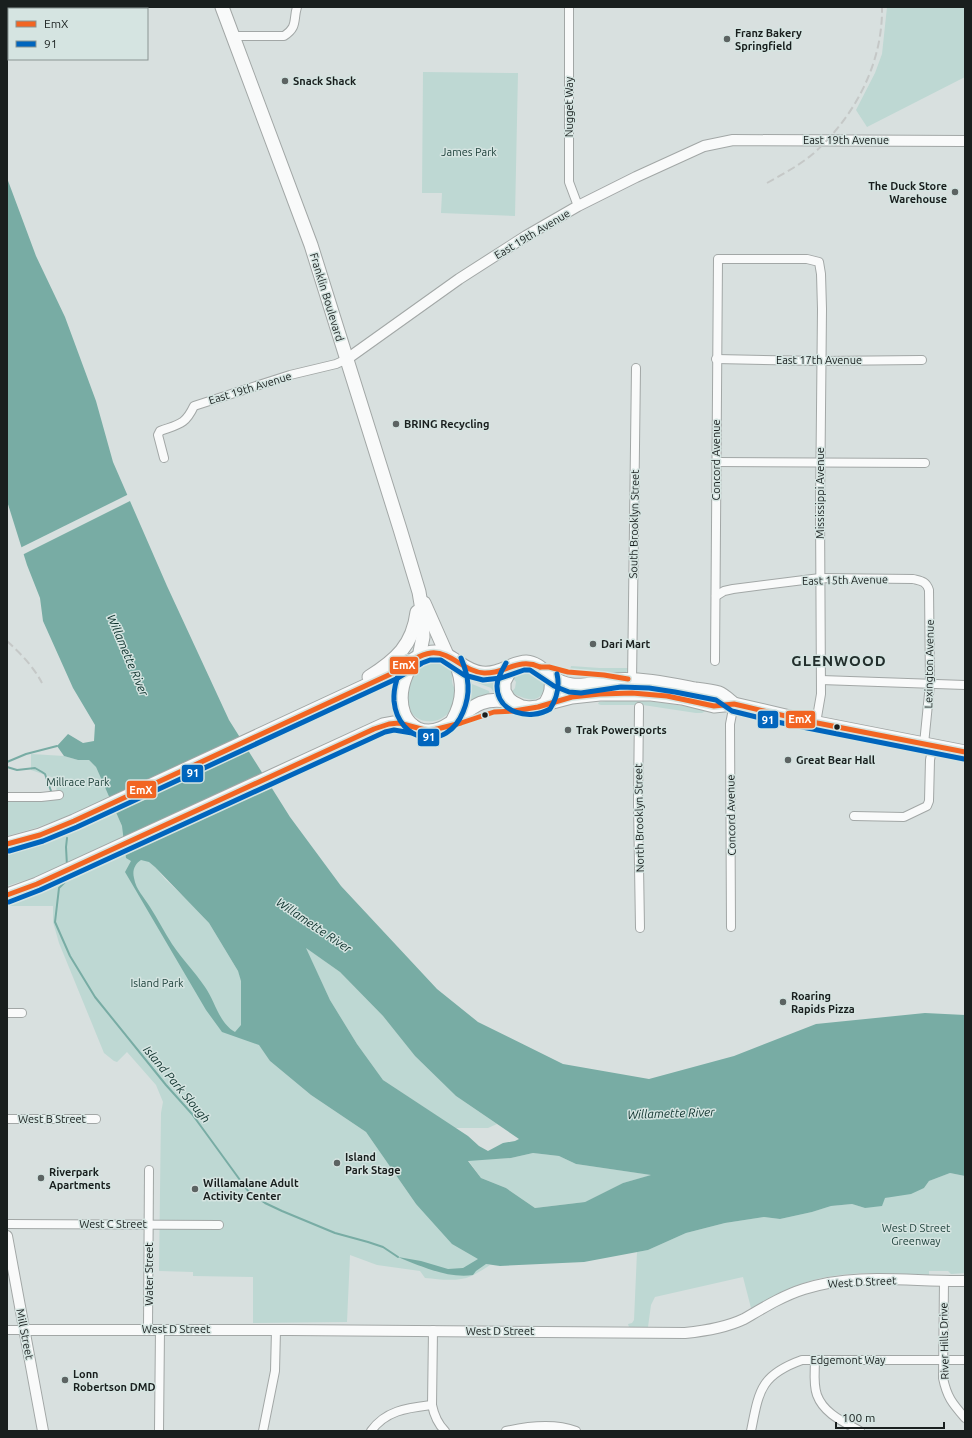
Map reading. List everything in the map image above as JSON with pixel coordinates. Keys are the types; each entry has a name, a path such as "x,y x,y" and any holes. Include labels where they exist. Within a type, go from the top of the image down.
{"main road":[{"name":"Franklin Boulevard","path":"222,7 311,245 419,592 460,675 462,690 459,706 452,721"},
{"name":"Franklin Boulevard","path":"413,726 405,715 401,699 403,682 422,646 423,630 419,592"},
{"path":"336,699 381,670 404,648 413,631 419,592"},
{"path":"7,848 24,843 74,821 302,716 393,673 429,653 436,652 451,658 467,669 484,673 499,671 523,662 532,663 561,682 576,686 612,680 632,680 676,685 719,694 734,704"},
{"path":"512,667 506,677 504,686 505,694 512,702 519,706 529,708 578,696 600,694 632,693 667,696 714,706 734,704 816,723 965,752"},
{"path":"545,704 552,691 550,676"},
{"path":"7,895 37,884 383,725 392,723 413,726 423,731 433,731 442,728 482,703 498,700 512,702"},
{"path":"7,844 40,835"}],"street":[{"path":"233,36 284,36 292,29 295,22 297,7"},
{"name":"Nugget Way","path":"569,7 569,182 578,206"},
{"name":"East 19th Avenue","path":"164,458 158,435 160,431 182,423 188,417 194,406 290,375 336,364 347,359 460,279 526,236 578,206 636,177 704,146 733,140 965,141"},
{"name":"Mississippi Avenue","path":"718,259 807,259 819,262 821,281 821,694 816,723"},
{"name":"Concord Avenue","path":"715,662 716,359 718,259"},
{"name":"East 17th Avenue","path":"716,359 821,361 922,360"},
{"name":"South Brooklyn Street","path":"632,693 636,368"},
{"path":"716,462 821,461 925,463"},
{"name":"East 15th Avenue","path":"716,596 733,589 820,578 913,579 927,584"},
{"name":"Lexington Avenue","path":"854,816 904,817 927,806 929,801 930,760 928,744 930,684 929,590 927,584"},
{"path":"821,680 965,684"},
{"name":"Concord Avenue","path":"731,928 730,724 734,704"},
{"name":"North Brooklyn Street","path":"639,707 638,804 640,928"},
{"path":"7,797 41,798 59,795"},
{"path":"7,1013 22,1013"},
{"name":"West B Street","path":"7,1119 96,1119"},
{"name":"Water Street","path":"148,1329 149,1170"},
{"name":"West C Street","path":"7,1224 219,1225"},
{"name":"Mill Street","path":"7,1236 43,1431"},
{"name":"West D Street","path":"25,1330 433,1330 685,1333 703,1332 724,1327 803,1289 841,1280 873,1279 965,1281"},
{"name":"River Hills Drive","path":"944,1281 943,1378 946,1391 952,1403 965,1418"},
{"path":"159,1431 160,1329"},
{"path":"7,1330 25,1330"},
{"path":"263,1431 276,1371 276,1330"},
{"path":"433,1330 432,1405 434,1416 445,1431"},
{"name":"Edgemont Way","path":"751,1431 758,1396 763,1386 773,1374 794,1362 802,1360 965,1360"},
{"path":"815,1360 817,1394 824,1407 833,1415 860,1431"},
{"path":"371,1431 381,1419 394,1411 432,1405"},
{"path":"506,1431 518,1428 533,1429 557,1426 576,1431"}],"green space":[{"path":"887,7 965,7 965,77 867,127 856,110 875,73 882,54"},
{"name":"James Park","path":"423,72 518,73 515,216 441,213 442,193 422,193"},
{"path":"433,660 445,664 451,670 453,673 452,682 456,690 450,711 440,719 427,721 421,720 411,712 407,702 407,695 411,679 415,672 423,664"},
{"path":"571,666 628,668 626,673 619,675 570,670"},
{"path":"521,671 533,672 546,684 541,696 537,699 527,699 511,693 515,688 516,682 513,678"},
{"path":"466,674 470,676 472,684 489,691 490,695 465,706"},
{"path":"500,676 501,694 495,694 491,688 475,682 474,677"},
{"path":"613,700 660,702 706,711 696,713 643,705 598,704 599,702"},
{"name":"Island Park","path":"31,754 64,756 78,760 89,760 96,767 122,826 165,879 209,923 238,971 270,1061 311,1095 366,1132 416,1204 486,1264 490,1265 469,1277 456,1280 443,1280 425,1278 420,1271 377,1265 350,1255 347,1322 253,1323 253,1277 193,1276 193,1272 159,1271 161,1113 163,1102 156,1085 127,1052 117,1062 104,1053 59,943 53,922 53,906 7,906 7,903 39,890 35,877 7,886 7,852 33,843 75,825 70,815 36,828 7,836 7,802 57,799 56,783 54,778 31,770"},
{"path":"305,947 340,972 383,1016 415,1056 456,1096 497,1124 488,1128 455,1128 383,1080 357,1044 330,1000"},
{"path":"533,1153 559,1156 576,1164 652,1175 623,1183 585,1202 535,1208 506,1188 481,1178 468,1160 511,1158"},
{"name":"West D Street Greenway","path":"950,1173 965,1176 965,1273 951,1274 948,1271 929,1271 929,1275 865,1273 833,1276 795,1286 751,1308 743,1277 655,1297 651,1305 648,1327 629,1327 628,1324 632,1323 634,1320 637,1252 648,1250 686,1233 725,1223 764,1217 780,1219 831,1206 852,1204 865,1208 885,1198 924,1188 929,1181"}],"water":[{"name":"Willamette River","path":"7,178 36,256 65,317 96,401 113,462 167,586 229,720 290,817 341,886 437,989 478,1022 563,1064 649,1079 734,1056 816,1024 925,1013 965,1015 965,1176 950,1173 929,1181 924,1188 911,1194 885,1198 882,1206 865,1208 852,1204 831,1206 780,1219 764,1217 725,1223 686,1233 648,1250 584,1262 500,1266 486,1264 473,1275 464,1276 435,1271 398,1257 421,1261 448,1269 463,1268 478,1259 452,1244 416,1204 366,1132 311,1095 270,1061 259,1045 222,1032 206,1010 125,872 131,861 126,858 122,826 96,767 89,760 78,760 64,756 57,746 68,734 83,743 94,741 95,725 73,688 43,621 40,598 27,565 7,501","holes":["141,860 149,862 155,867 209,923 238,971 241,981 241,1025 235,1032 225,1023 209,993 172,944 138,890 133,872 137,863","306,948 340,972 383,1016 415,1056 456,1096 519,1139 503,1143 488,1151 479,1146 468,1136 383,1080 357,1044 330,1000","533,1153 559,1156 576,1164 651,1175 623,1183 585,1202 535,1208 506,1188 481,1178 468,1161 511,1158"]}],"pier":[{"path":"129,494 132,500 22,555 20,548"}],"waterway":[{"path":"7,762 26,754 57,746"},
{"name":"Island Park Slough","path":"7,767 17,770 35,768 45,774 51,791"},
{"name":"Island Park Slough","path":"67,838 67,866"},
{"name":"Island Park Slough","path":"67,874 68,879 59,888 55,922 70,956 95,997 166,1085 192,1114 248,1191 265,1203 282,1211 335,1233 383,1247 398,1257"}],"railway":[{"path":"767,183 814,153 829,138 854,105 864,87 878,48 882,7"},
{"path":"7,641 26,660 42,683"}],"transit line":[{"name":"EmX","path":"7,844 40,835 74,821 393,673 411,661 426,654 438,653 445,655 470,669 484,673 492,673 525,664 532,664 540,667"},
{"name":"91","path":"407,658 401,668 394,690 394,701 397,715 404,726 413,733 424,737 435,737 446,733 456,725 463,712 466,705 468,685 466,672 461,658"},
{"name":"91","path":"9,851 43,841 77,827 396,679 422,663 430,660 441,660 464,675 483,680 501,678 524,670 530,670 554,686 569,692 581,693 621,687 649,688 675,692 716,700 732,711 777,722 964,759"},
{"name":"91","path":"506,663 498,680 498,695 502,703 508,708 524,714 542,713 550,709 557,692 557,674"},
{"name":"EmX","path":"540,667 549,667 568,672 628,679"},
{"name":"EmX","path":"7,895 37,884 374,729 389,724 399,723 429,731 461,723 494,712 514,711 538,707 572,697 632,693 667,696 714,706 734,704 807,721 965,752"},
{"name":"91","path":"9,902 40,890 385,732 394,730 412,733"}],"place":[{"name":"Franz Bakery Springfield","path":"727,39"},
{"name":"Snack Shack","path":"285,81"},
{"name":"The Duck Store Warehouse","path":"955,192"},
{"name":"BRING Recycling","path":"396,424"},
{"name":"Dari Mart","path":"593,644"},
{"name":"Trak Powersports","path":"568,730"},
{"name":"Great Bear Hall","path":"788,760"},
{"name":"Roaring Rapids Pizza","path":"783,1002"},
{"name":"Island Park Stage","path":"337,1163"},
{"name":"Riverpark Apartments","path":"41,1178"},
{"name":"Willamalane Adult Activity Center","path":"195,1189"},
{"name":"Lonn Robertson DMD","path":"65,1380"}],"district":[{"name":"GLENWOOD","path":"839,660"}],"park label":[{"name":"Millrace Park","path":"78,782"}]}
